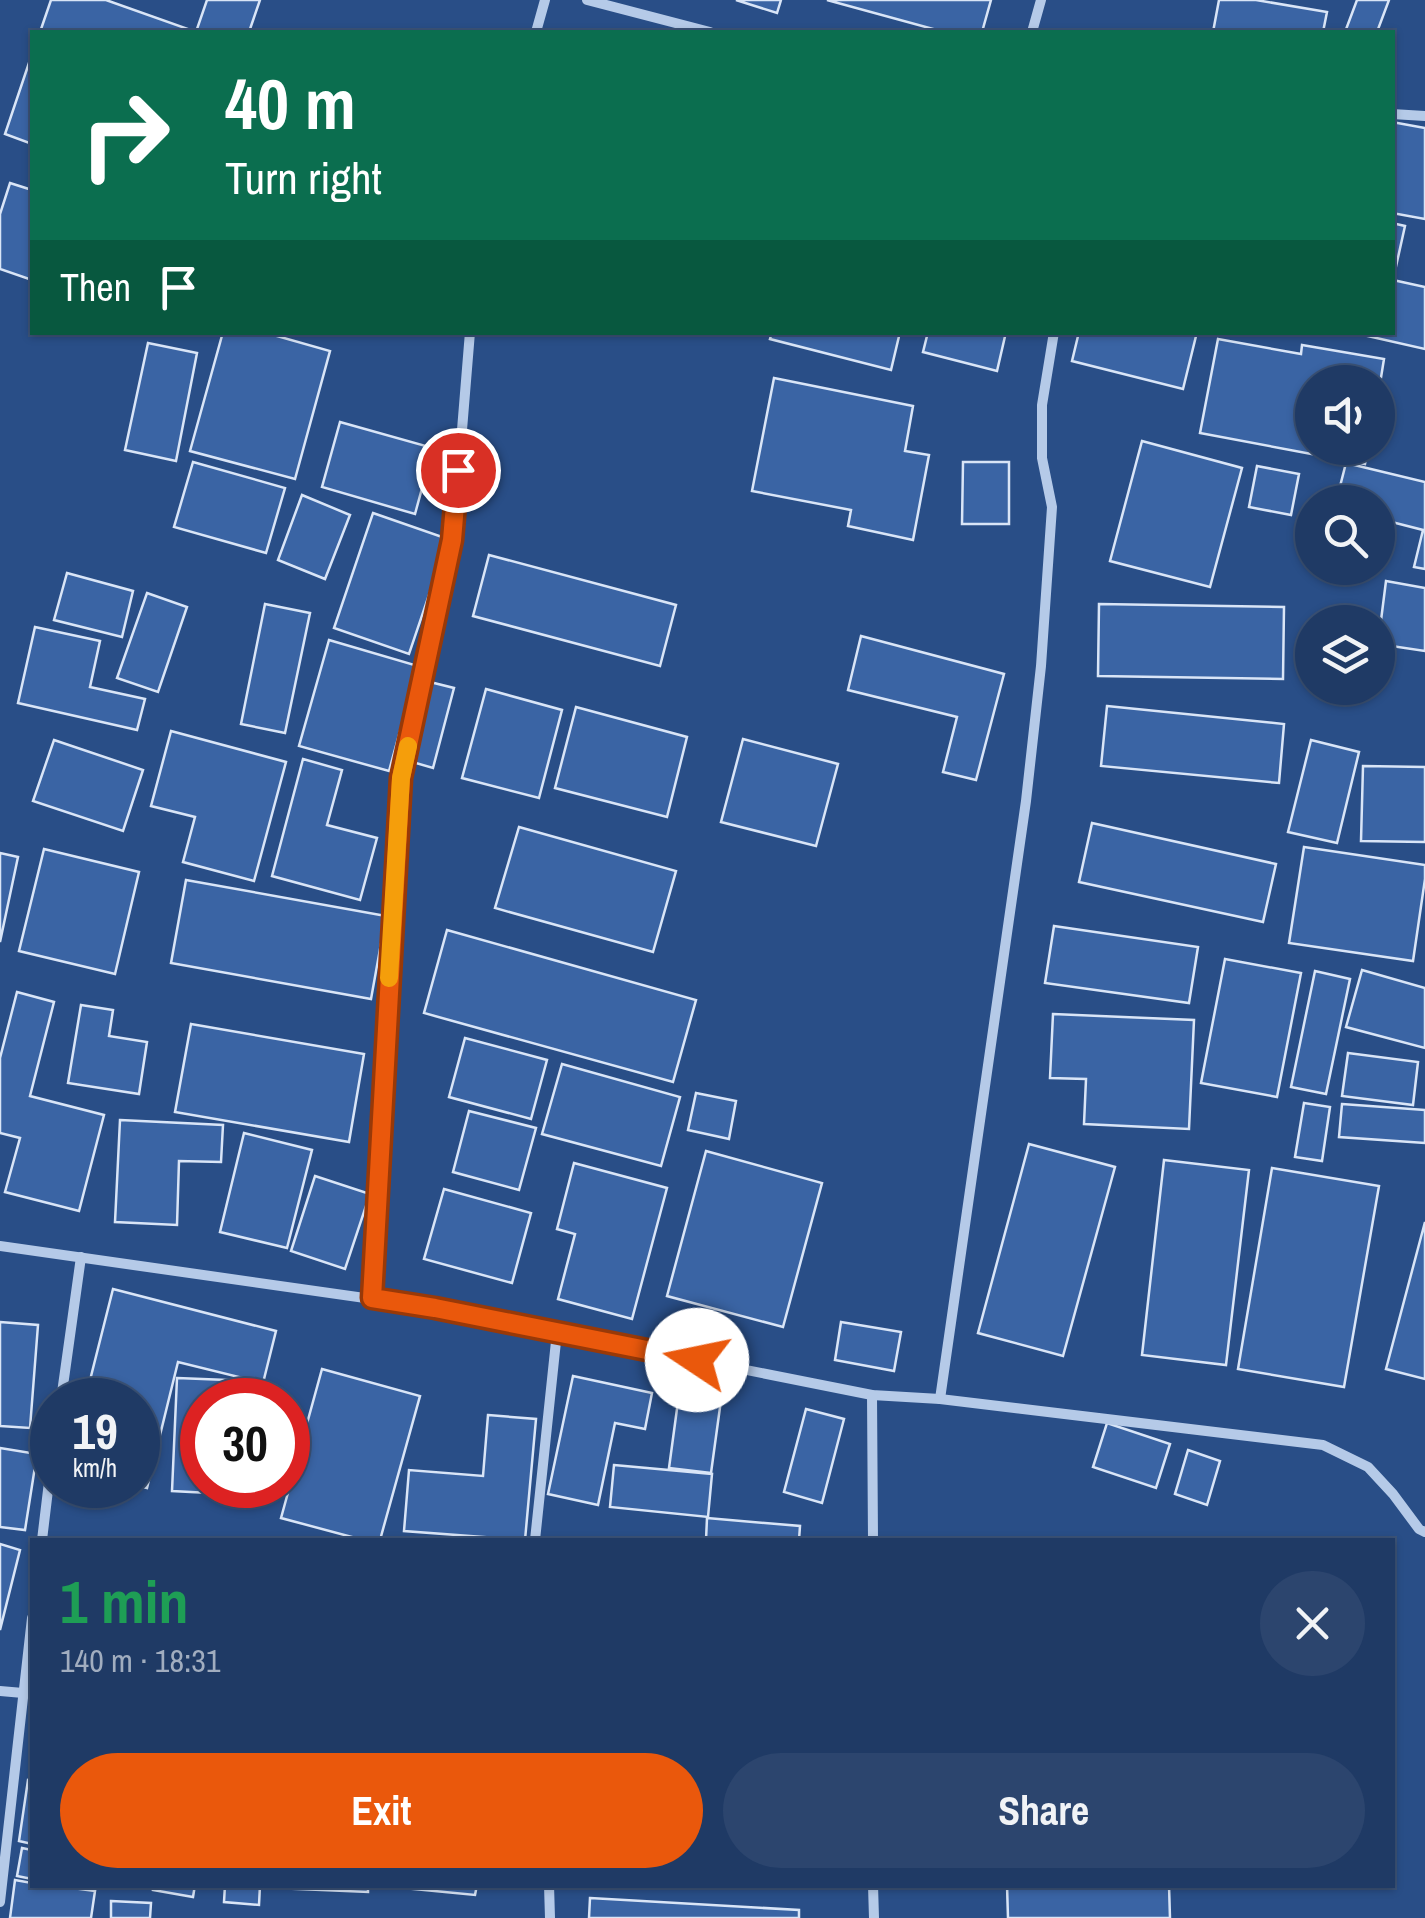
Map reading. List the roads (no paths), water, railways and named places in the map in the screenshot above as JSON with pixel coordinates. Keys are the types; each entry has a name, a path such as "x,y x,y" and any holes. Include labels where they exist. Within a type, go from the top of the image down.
{"street":[{"path":"537,30 546,0"},
{"path":"587,0 702,30"},
{"path":"1033,30 1041,0"},
{"path":"1395,114 1425,116"},
{"path":"372,1298 401,778 452,540 470,335"},
{"path":"940,1399 1026,801 1041,666 1052,507 1042,458 1042,405 1054,335"},
{"path":"0,1246 435,1308 872,1395 940,1399 1323,1445 1368,1468 1425,1532"},
{"path":"63,1378 82,1257"},
{"path":"535,1538 557,1332"},
{"path":"872,1395 872,1538"},
{"path":"42,1538 46,1508"},
{"path":"0,1902 30,1635"},
{"path":"0,1691 23,1693"},
{"path":"549,1888 550,1918"},
{"path":"874,1888 874,1918"}]}
